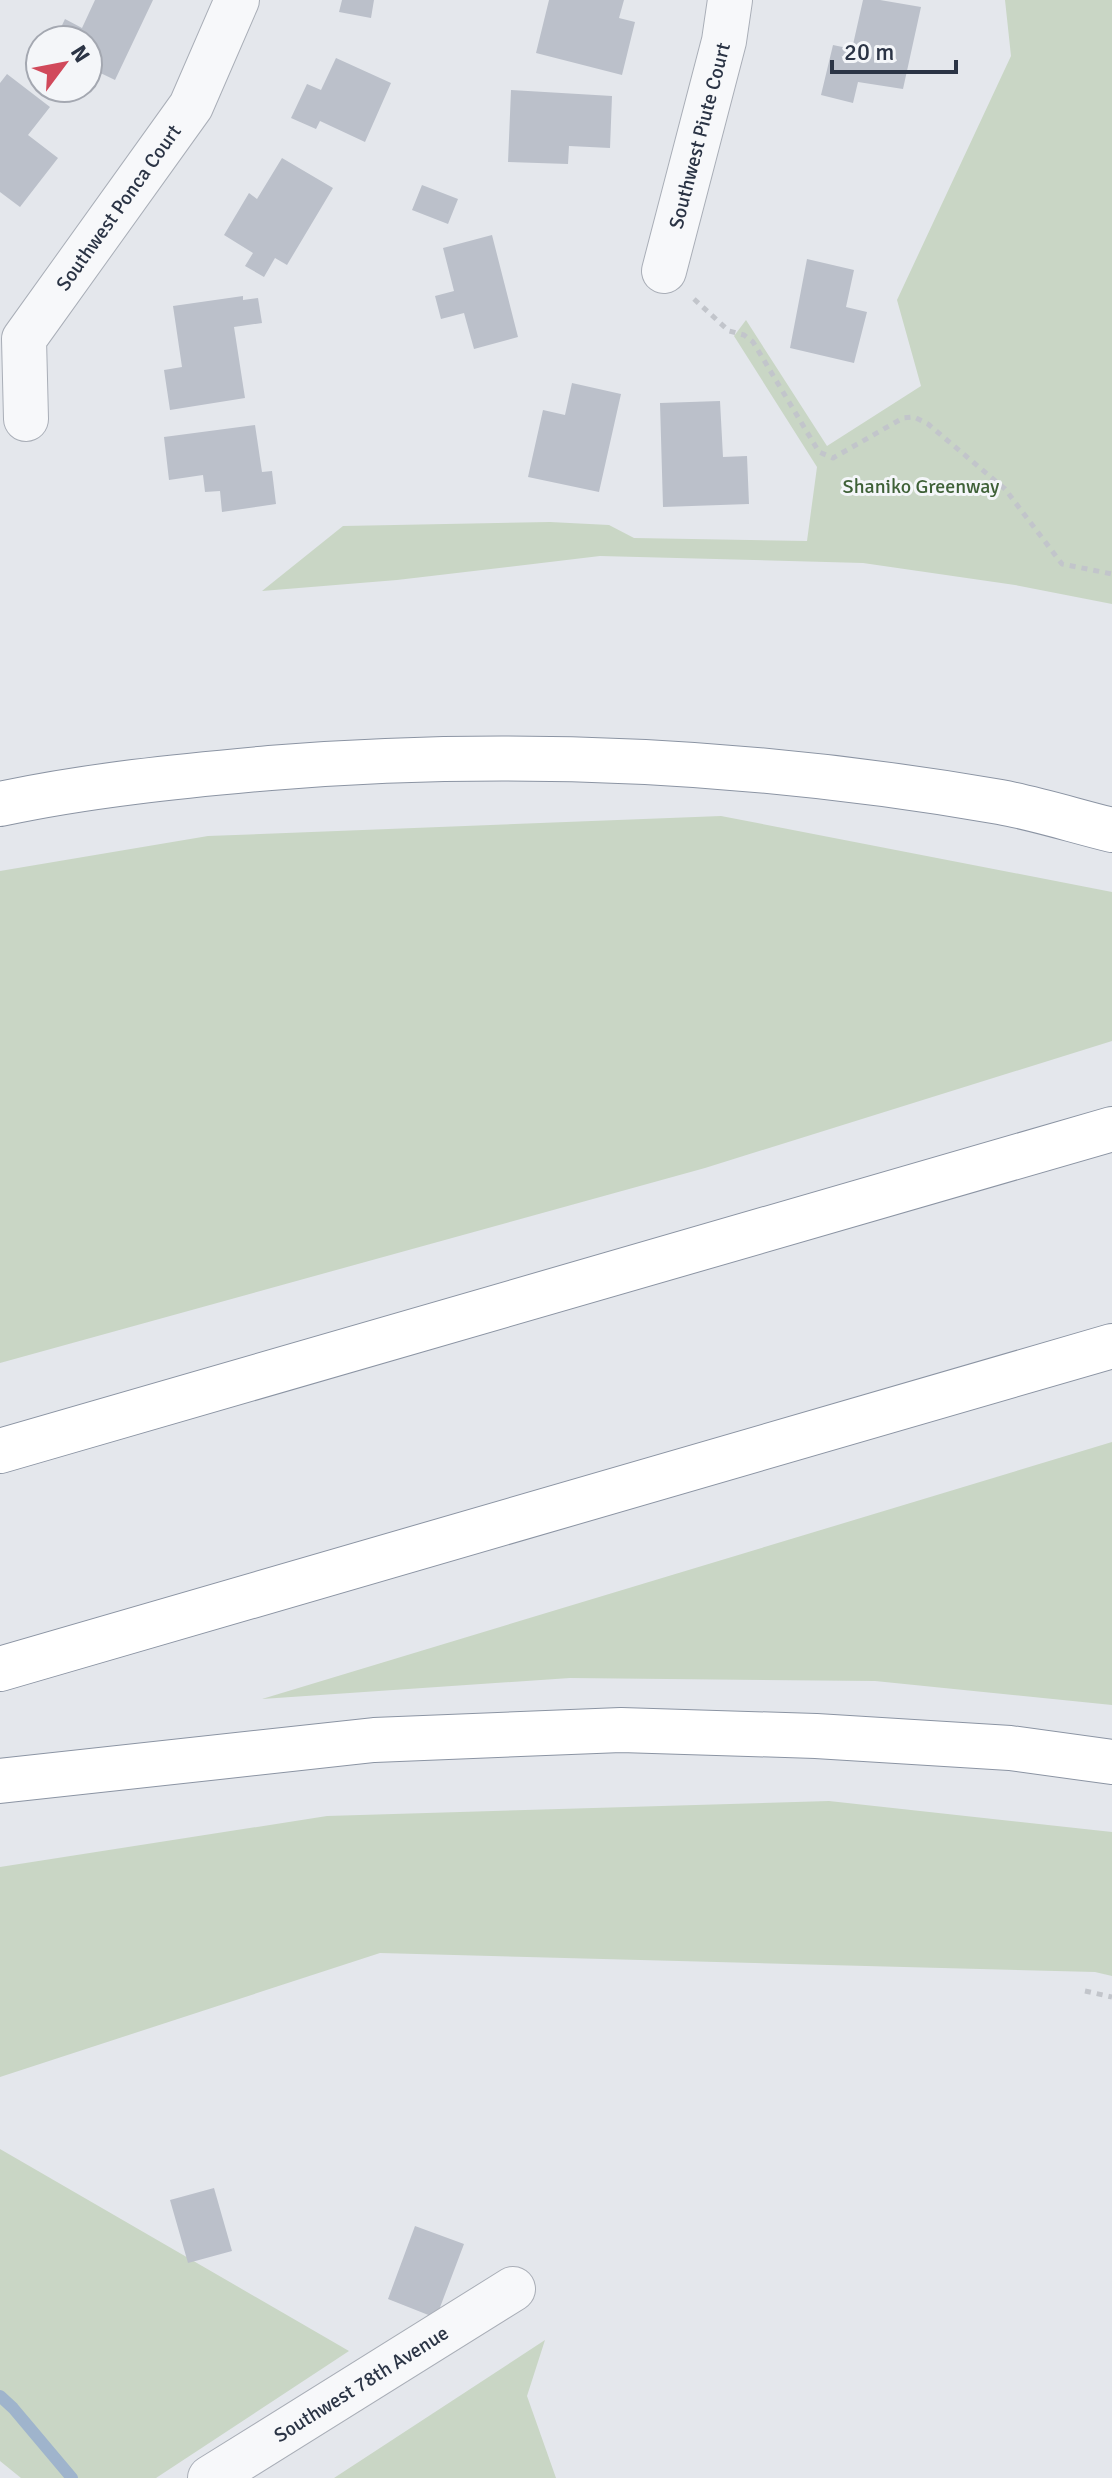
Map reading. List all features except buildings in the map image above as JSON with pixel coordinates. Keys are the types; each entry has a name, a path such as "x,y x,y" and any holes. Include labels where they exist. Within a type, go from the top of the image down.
{"highway":[{"path":"0,804 185,775 340,762 486,757 680,763 848,779 1003,803 1112,830"},
{"path":"0,1451 1112,1129"},
{"path":"0,1669 1112,1346"},
{"path":"0,1781 374,1740 621,1730 816,1736 1010,1748 1112,1762"}],"street":[{"name":"Southwest Ponca Court","path":"26,419 24,339 191,106 237,0"},
{"name":"Southwest Piute Court","path":"664,271 724,41 730,0"},
{"name":"Southwest 78th Avenue","path":"210,2478 513,2289"}],"path":[{"path":"664,271 729,331 744,335 753,342 819,452 833,458 903,418 914,417 928,424 1005,489 1062,564 1112,574"},
{"path":"1085,1991 1112,1997"}],"green space":[{"name":"Shaniko Greenway","path":"1005,0 1112,0 1112,604 1015,585 863,563 600,556 397,580 262,591 343,526 550,522 609,525 634,538 807,541 817,467 734,336 746,320 827,446 921,386 897,300 1011,56"},
{"path":"721,816 1112,892 1112,1041 705,1168 0,1363 0,871 208,836"},
{"path":"1112,1442 1112,1705 875,1681 570,1678 262,1699"},
{"path":"829,1801 1112,1832 1112,1976 1095,1972 380,1953 0,2077 0,1867 327,1816"},
{"path":"0,2149 349,2351 156,2478 21,2478 0,2461"},
{"path":"545,2340 527,2396 556,2478 334,2478"}],"waterway":[{"path":"0,2396 72,2478"}]}
